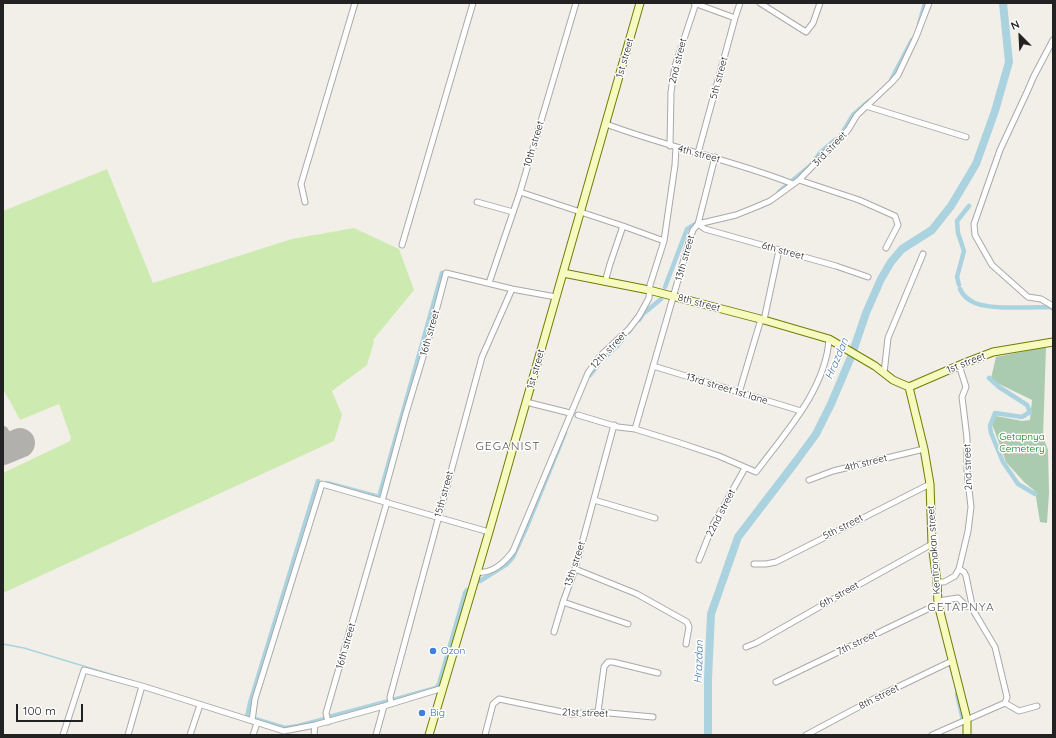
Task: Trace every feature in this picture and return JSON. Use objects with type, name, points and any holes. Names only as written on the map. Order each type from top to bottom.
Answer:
[{"type":"main road","name":"1st street","points":[[429,735],[581,213],[640,3]]},
{"type":"main road","name":"8th street","points":[[563,273],[674,296],[762,319],[830,339],[884,373]]},
{"type":"main road","name":"1st street","points":[[909,387],[993,352],[1053,342]]},
{"type":"main road","points":[[884,373],[893,380],[909,387]]},
{"type":"main road","name":"Kentronakan street","points":[[909,387],[924,449],[930,484],[932,544],[938,602],[967,719],[967,735]]},
{"type":"street","points":[[305,202],[301,184],[355,3]]},
{"type":"street","points":[[402,245],[473,3]]},
{"type":"street","name":"10th street","points":[[488,283],[520,192],[576,3]]},
{"type":"street","points":[[695,3],[735,18]]},
{"type":"street","name":"2nd street","points":[[670,146],[670,92],[675,66],[695,3]]},
{"type":"street","name":"5th street","points":[[698,153],[740,3]]},
{"type":"street","points":[[760,3],[806,32],[813,23],[820,3]]},
{"type":"street","name":"3rd street","points":[[698,224],[736,215],[756,208],[770,201],[799,180],[840,139],[848,130],[857,115],[898,75],[916,37],[929,3]]},
{"type":"street","points":[[1053,40],[1034,76],[1028,92],[1000,150],[974,224],[975,235],[992,265],[1028,297],[1041,299],[1053,306]]},
{"type":"street","points":[[866,106],[966,137]]},
{"type":"street","name":"4th street","points":[[606,124],[670,146],[715,157],[760,171],[793,184]]},
{"type":"street","name":"12th street","points":[[477,572],[482,573],[499,566],[513,551],[588,373],[600,356],[629,329],[639,316],[649,298],[649,290],[664,241],[675,165],[676,147]]},
{"type":"street","name":"13th street","points":[[635,429],[693,230],[698,224],[715,157]]},
{"type":"street","points":[[799,180],[859,200],[895,216],[898,225],[886,248]]},
{"type":"street","points":[[520,192],[664,241]]},
{"type":"street","points":[[477,202],[513,212]]},
{"type":"street","name":"6th street","points":[[698,224],[705,229],[836,266],[868,277]]},
{"type":"street","points":[[606,282],[610,264],[623,226]]},
{"type":"street","points":[[739,393],[762,319],[779,250]]},
{"type":"street","points":[[884,373],[888,338],[923,254]]},
{"type":"street","name":"16th street","points":[[328,722],[326,713],[385,501],[406,413],[430,334],[446,273],[512,289],[556,297]]},
{"type":"street","name":"15th street","points":[[391,704],[390,697],[482,357],[512,289]]},
{"type":"street","points":[[578,415],[635,429],[719,456],[756,472],[801,411],[822,373],[830,339]]},
{"type":"street","name":"2nd street","points":[[959,365],[966,387],[962,397],[967,438],[967,472],[970,507],[968,531],[959,569]]},
{"type":"street","name":"13rd street 1st lane","points":[[653,366],[801,411]]},
{"type":"street","points":[[526,402],[570,413]]},
{"type":"street","name":"13th street","points":[[554,632],[562,602],[575,569],[614,425]]},
{"type":"street","name":"4th street","points":[[809,480],[833,471],[924,449]]},
{"type":"street","name":"22nd street","points":[[700,560],[713,525],[745,468]]},
{"type":"street","points":[[253,735],[255,699],[322,484],[489,532]]},
{"type":"street","name":"5th street","points":[[754,564],[776,562],[930,484]]},
{"type":"street","points":[[594,500],[655,518]]},
{"type":"street","name":"6th street","points":[[746,647],[756,643],[835,597],[932,544]]},
{"type":"street","points":[[575,569],[637,594],[687,622],[689,627],[686,644]]},
{"type":"street","points":[[932,735],[1005,703],[1007,697],[995,647],[973,608],[964,572],[959,569],[955,576],[944,582],[937,582]]},
{"type":"street","points":[[938,602],[958,598],[966,606],[973,608]]},
{"type":"street","points":[[562,602],[628,624]]},
{"type":"street","name":"7th street","points":[[776,682],[938,602]]},
{"type":"street","name":"8th street","points":[[806,735],[881,695],[952,661]]},
{"type":"street","points":[[598,712],[604,667],[608,662],[658,673]]},
{"type":"street","points":[[63,735],[84,670],[142,686],[284,731],[328,722],[443,688]]},
{"type":"street","points":[[128,735],[142,686]]},
{"type":"street","name":"21st street","points":[[485,735],[493,704],[499,699],[572,714],[598,712],[653,717]]},
{"type":"street","points":[[1005,703],[1019,711],[1037,706]]},
{"type":"street","points":[[190,735],[200,705]]},
{"type":"street","points":[[376,735],[384,706]]},
{"type":"street","points":[[314,735],[315,725]]},
{"type":"green space","points":[[107,169],[153,283],[292,239],[354,228],[399,249],[414,290],[373,340],[374,342],[367,365],[332,391],[342,415],[334,441],[3,593],[3,473],[70,441],[71,438],[59,404],[20,420],[3,390],[3,211]]},
{"type":"green space","name":"Getapnya Cemetery","points":[[1046,347],[1043,437],[1048,450],[1049,493],[1047,523],[1040,522],[1035,491],[1024,482],[1006,462],[992,424],[996,416],[1022,421],[1030,420],[1032,400],[993,381],[991,378],[996,357]]},
{"type":"waterway","points":[[919,24],[925,3]]},
{"type":"waterway","name":"Hrazdan","points":[[708,735],[708,679],[711,614],[738,537],[816,434],[831,404],[851,357],[866,313],[881,279],[891,262],[902,249],[932,230],[951,206],[976,164],[995,111],[1009,62],[1003,3]]},
{"type":"waterway","points":[[891,80],[912,40]]},
{"type":"waterway","points":[[841,135],[853,115],[869,101]]},
{"type":"waterway","points":[[793,180],[810,166],[821,152],[835,140]]},
{"type":"waterway","points":[[779,192],[788,184]]},
{"type":"waterway","points":[[959,285],[957,277],[964,251],[958,233],[957,221],[969,206]]},
{"type":"waterway","points":[[665,287],[687,229],[697,223]]},
{"type":"waterway","points":[[327,483],[379,497],[442,273]]},
{"type":"waterway","points":[[960,289],[968,299],[975,303],[991,307],[1050,307],[1053,309]]},
{"type":"waterway","points":[[639,320],[643,314],[661,299]]},
{"type":"waterway","points":[[590,375],[630,330]]},
{"type":"waterway","points":[[989,378],[999,387],[1027,405],[1030,412],[1022,417],[995,413],[990,426],[991,433],[1003,462],[1018,484],[1035,494]]},
{"type":"waterway","points":[[480,581],[507,564],[513,557],[565,433]]},
{"type":"waterway","points":[[247,717],[318,481]]},
{"type":"waterway","points":[[393,700],[436,688],[439,684],[467,590]]},
{"type":"waterway","points":[[3,644],[24,648],[133,681]]},
{"type":"waterway","points":[[957,694],[963,720]]},
{"type":"waterway","points":[[329,717],[389,701]]},
{"type":"waterway","points":[[255,719],[285,728],[325,719]]},
{"type":"taxiway","points":[[3,432],[10,447]]},
{"type":"runway","points":[[3,450],[20,443]]},
{"type":"place","name":"Ozon","points":[[433,651]]},
{"type":"place","name":"Big","points":[[422,713]]},
{"type":"district","name":"GEGANIST","points":[[508,446]]},
{"type":"district","name":"GETAPNYA","points":[[961,607]]}]
